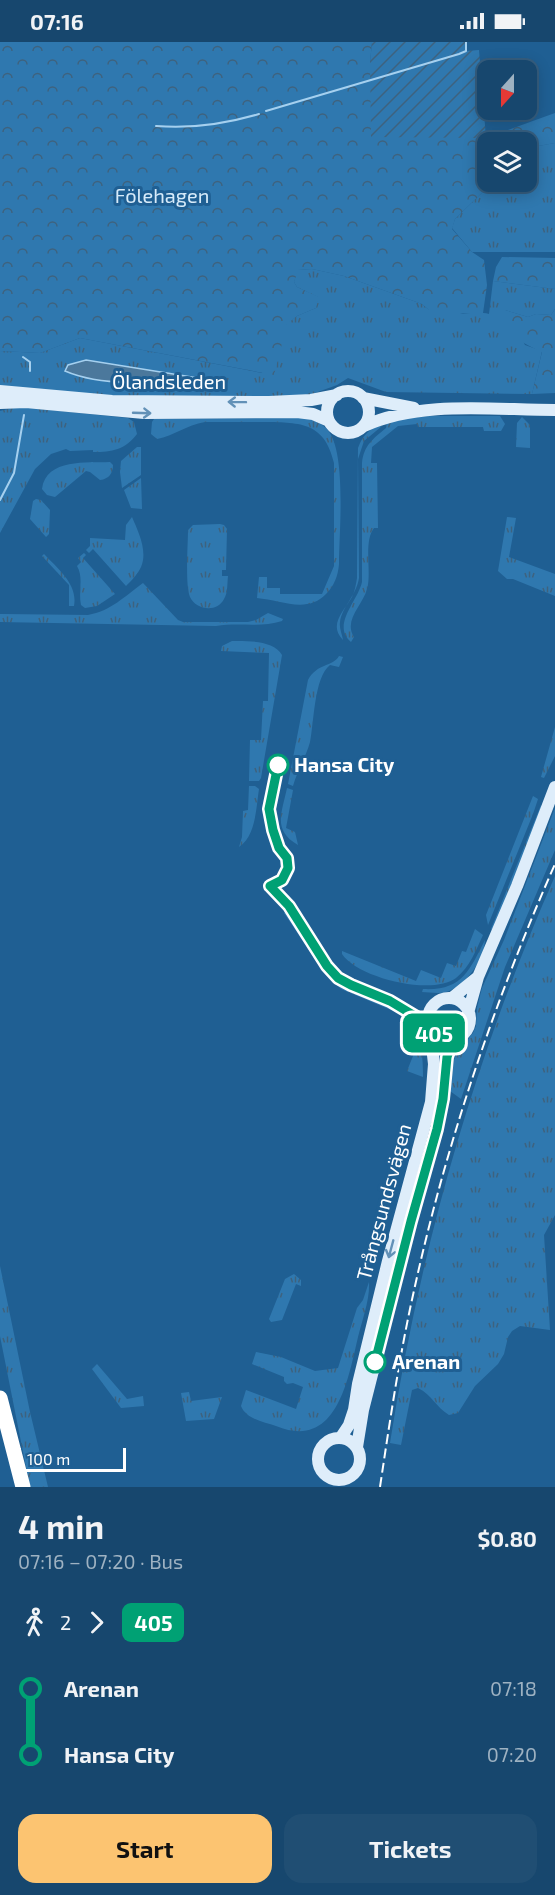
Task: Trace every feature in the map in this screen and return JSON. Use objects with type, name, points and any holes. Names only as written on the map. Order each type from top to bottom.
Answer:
[{"type":"highway","points":[[0,1398],[23,1487]]},
{"type":"highway","points":[[0,1405],[13,1487]]},
{"type":"main road","name":"Ölandsleden","points":[[0,391],[112,401],[269,402],[311,400],[351,392],[382,409],[406,407],[433,410],[555,411]]},
{"type":"main road","points":[[329,421],[327,415],[329,404],[337,395]]},
{"type":"main road","points":[[364,426],[369,412],[365,401]]},
{"type":"main road","name":"Ölandsleden","points":[[0,403],[26,402],[144,413],[297,412],[313,414],[329,421],[337,430],[345,433],[358,431],[383,418],[433,410]]},
{"type":"main road","points":[[468,1013],[460,1002],[452,998],[443,999],[432,1007],[428,1015],[430,1029],[441,1038],[450,1039],[458,1037],[468,1027],[468,1013],[478,976],[518,886],[555,787]]},
{"type":"main road","points":[[452,998],[478,976]]},
{"type":"main road","name":"Trångsundsvägen","points":[[335,1438],[358,1384],[431,1102],[434,1064],[430,1029]]},
{"type":"main road","name":"Trångsundsvägen","points":[[357,1447],[358,1428],[437,1129],[443,1099],[447,1057],[458,1037]]},
{"type":"main road","name":"Trångsundsvägen","points":[[360,1460],[372,1374]]},
{"type":"main road","points":[[330,1487],[319,1464],[318,1455],[322,1446],[335,1438],[348,1440],[357,1447],[360,1460],[349,1487]]},
{"type":"main road","points":[[324,1474],[333,1479],[342,1480],[355,1473]]},
{"type":"green space","name":"Fölehagen","points":[[0,42],[372,42],[370,63],[477,132],[477,192],[483,192],[455,219],[452,229],[472,252],[484,260],[487,285],[483,313],[463,313],[445,319],[437,317],[422,304],[344,276],[312,269],[298,270],[294,282],[297,287],[319,297],[316,308],[297,316],[287,324],[274,375],[80,338],[40,353],[0,351]]},
{"type":"green space","points":[[372,42],[466,42],[466,51],[479,50],[477,120],[485,120],[486,132],[477,132],[477,138],[371,137]]},
{"type":"green space","name":"Fölehagen","points":[[555,113],[555,143],[537,146],[537,132],[503,132]]},
{"type":"green space","points":[[555,143],[555,252],[472,252],[452,228],[455,219],[483,192],[537,192],[537,146]]},
{"type":"green space","points":[[502,257],[555,258],[555,289],[493,281],[496,267]]},
{"type":"green space","points":[[312,269],[344,276],[422,304],[429,310],[445,314],[489,314],[493,281],[555,289],[555,309],[551,315],[536,314],[528,317],[505,310],[525,345],[542,351],[532,394],[386,392],[348,378],[337,385],[312,394],[271,397],[114,396],[0,386],[0,351],[40,353],[80,338],[262,373],[287,323],[316,308],[318,297],[297,287],[294,282],[297,270]]},
{"type":"green space","points":[[555,309],[555,393],[532,394],[542,352],[518,339],[501,319],[505,310],[528,317],[536,314],[551,315]]},
{"type":"green space","points":[[12,408],[128,418],[134,422],[137,434],[128,444],[112,451],[70,451],[66,449],[51,454],[35,469],[0,533],[0,411]]},
{"type":"green space","points":[[429,416],[500,416],[505,424],[501,431],[484,431],[483,427],[418,427],[417,424],[398,426],[372,447],[371,463],[377,463],[378,528],[374,528],[369,541],[367,589],[352,619],[351,631],[354,637],[351,642],[344,628],[362,582],[362,463],[365,451],[373,439],[386,428],[387,420]]},
{"type":"green space","points":[[522,417],[530,425],[530,448],[516,447],[517,423]]},
{"type":"green space","points":[[306,418],[327,429],[337,455],[340,473],[339,564],[335,580],[326,594],[319,600],[302,605],[257,598],[259,577],[267,577],[267,588],[280,588],[280,594],[322,594],[334,566],[334,463],[324,439],[308,427],[275,422],[205,422],[157,439],[151,434],[154,419]]},
{"type":"green space","points":[[383,423],[364,441],[358,459],[359,578],[354,593],[357,578],[358,448],[367,433]]},
{"type":"green space","points":[[137,447],[141,447],[141,475],[122,488],[121,461]]},
{"type":"green space","points":[[110,462],[113,465],[112,471],[106,478],[100,480],[86,471],[55,497],[47,495],[42,489],[45,479],[59,467],[69,464]]},
{"type":"green space","points":[[141,478],[142,509],[131,508],[124,490]]},
{"type":"green space","points":[[41,500],[50,510],[49,534],[46,537],[30,519],[33,501]]},
{"type":"green space","points":[[132,517],[141,541],[143,561],[138,572],[126,586],[93,549],[89,553],[86,550],[90,546],[90,538],[125,540],[126,525]]},
{"type":"green space","points":[[507,517],[516,518],[509,557],[555,574],[555,596],[513,579],[507,579],[498,571]]},
{"type":"green space","points":[[220,524],[227,529],[226,570],[222,570],[222,576],[228,576],[227,591],[221,603],[212,608],[197,605],[188,591],[188,530],[193,525]]},
{"type":"green space","points":[[84,553],[86,555],[83,558],[115,594],[97,606],[85,608],[81,605],[80,575],[77,566],[81,562],[78,558]]},
{"type":"green space","points":[[44,554],[70,584],[74,606],[69,606],[69,585],[42,556]]},
{"type":"green space","points":[[143,583],[178,620],[183,622],[248,622],[268,613],[283,619],[266,624],[216,626],[0,622],[0,614],[88,615],[96,613],[117,602]]},
{"type":"green space","points":[[347,605],[340,622],[343,640],[337,629],[337,623]]},
{"type":"green space","points":[[232,641],[267,644],[273,646],[282,655],[259,781],[249,781],[250,740],[261,740],[263,701],[268,701],[269,653],[221,651],[222,646]]},
{"type":"green space","points":[[339,656],[343,657],[339,667],[330,665],[321,679],[310,742],[293,786],[288,784],[308,680],[316,671]]},
{"type":"green space","points":[[555,727],[555,756],[544,778],[541,777]]},
{"type":"green space","points":[[249,786],[259,789],[256,813],[249,836],[239,847],[242,837],[243,811],[248,810]]},
{"type":"green space","points":[[287,788],[293,790],[286,828],[295,832],[298,845],[290,839],[282,827],[281,813]]},
{"type":"green space","points":[[533,796],[538,799],[533,814],[488,925],[486,915]]},
{"type":"green space","points":[[541,805],[541,811],[512,887],[492,930],[491,929]]},
{"type":"green space","points":[[555,808],[555,850],[505,967],[461,1099],[450,1091],[454,1060],[457,1052],[476,1026],[477,1008],[482,988],[504,940]]},
{"type":"green space","points":[[555,876],[555,1215],[544,1235],[550,1330],[520,1326],[512,1331],[498,1364],[475,1386],[458,1413],[449,1415],[423,1391],[418,1388],[412,1390],[401,1445],[390,1443],[417,1297],[454,1154],[499,1014]]},
{"type":"green space","points":[[287,911],[331,977],[347,988],[411,1016],[409,1019],[401,1021],[403,1015],[341,989],[325,974],[284,913]]},
{"type":"green space","points":[[475,929],[483,935],[472,958],[461,974],[445,983],[414,985],[396,982],[363,970],[342,954],[342,951],[416,981],[421,970],[441,978],[447,963],[456,966],[462,951],[466,952]]},
{"type":"green space","points":[[485,940],[477,964],[460,984],[446,992],[422,992],[423,989],[447,987],[456,983],[469,970]]},
{"type":"green space","points":[[410,1023],[416,1034],[404,1029]]},
{"type":"green space","points":[[416,1034],[421,1049],[423,1077],[407,1071],[417,1046]]},
{"type":"green space","points":[[0,1266],[48,1487],[30,1487],[0,1336]]},
{"type":"green space","points":[[294,1274],[301,1280],[301,1286],[296,1284],[282,1320],[271,1322],[269,1319],[285,1279]]},
{"type":"green space","points":[[369,1282],[367,1303],[350,1372],[336,1407],[326,1420],[313,1429],[297,1431],[261,1421],[247,1414],[241,1406],[246,1390],[296,1409],[303,1387],[293,1383],[287,1384],[284,1377],[252,1364],[256,1352],[281,1357],[315,1371],[338,1368],[357,1308],[363,1300]]},
{"type":"green space","points":[[97,1364],[127,1399],[143,1396],[144,1406],[121,1408],[92,1369]]},
{"type":"green space","points":[[189,1392],[191,1401],[222,1397],[214,1419],[186,1421],[181,1393]]},
{"type":"shaded area","points":[[86,360],[198,378],[114,382],[65,371],[68,365]]},
{"type":"waterway","points":[[266,111],[459,54],[466,51],[466,42]]},
{"type":"waterway","points":[[156,126],[208,125],[259,114]]},
{"type":"waterway","points":[[23,357],[30,362],[30,371]]},
{"type":"waterway","points":[[0,500],[14,473],[24,415]]},
{"type":"railway","points":[[380,1487],[410,1311],[442,1178],[493,1019],[555,864]]},
{"type":"bus line","name":"405","points":[[278,765],[269,809],[273,830],[279,848],[287,858],[288,868],[285,877],[279,883],[270,886],[289,906],[327,966],[338,978],[390,1001],[420,1019],[441,1038],[458,1037],[447,1057],[443,1099],[437,1129],[375,1362]]},
{"type":"place","name":"Hansa City","points":[[278,765]]},
{"type":"place","name":"Arenan","points":[[375,1362]]}]
